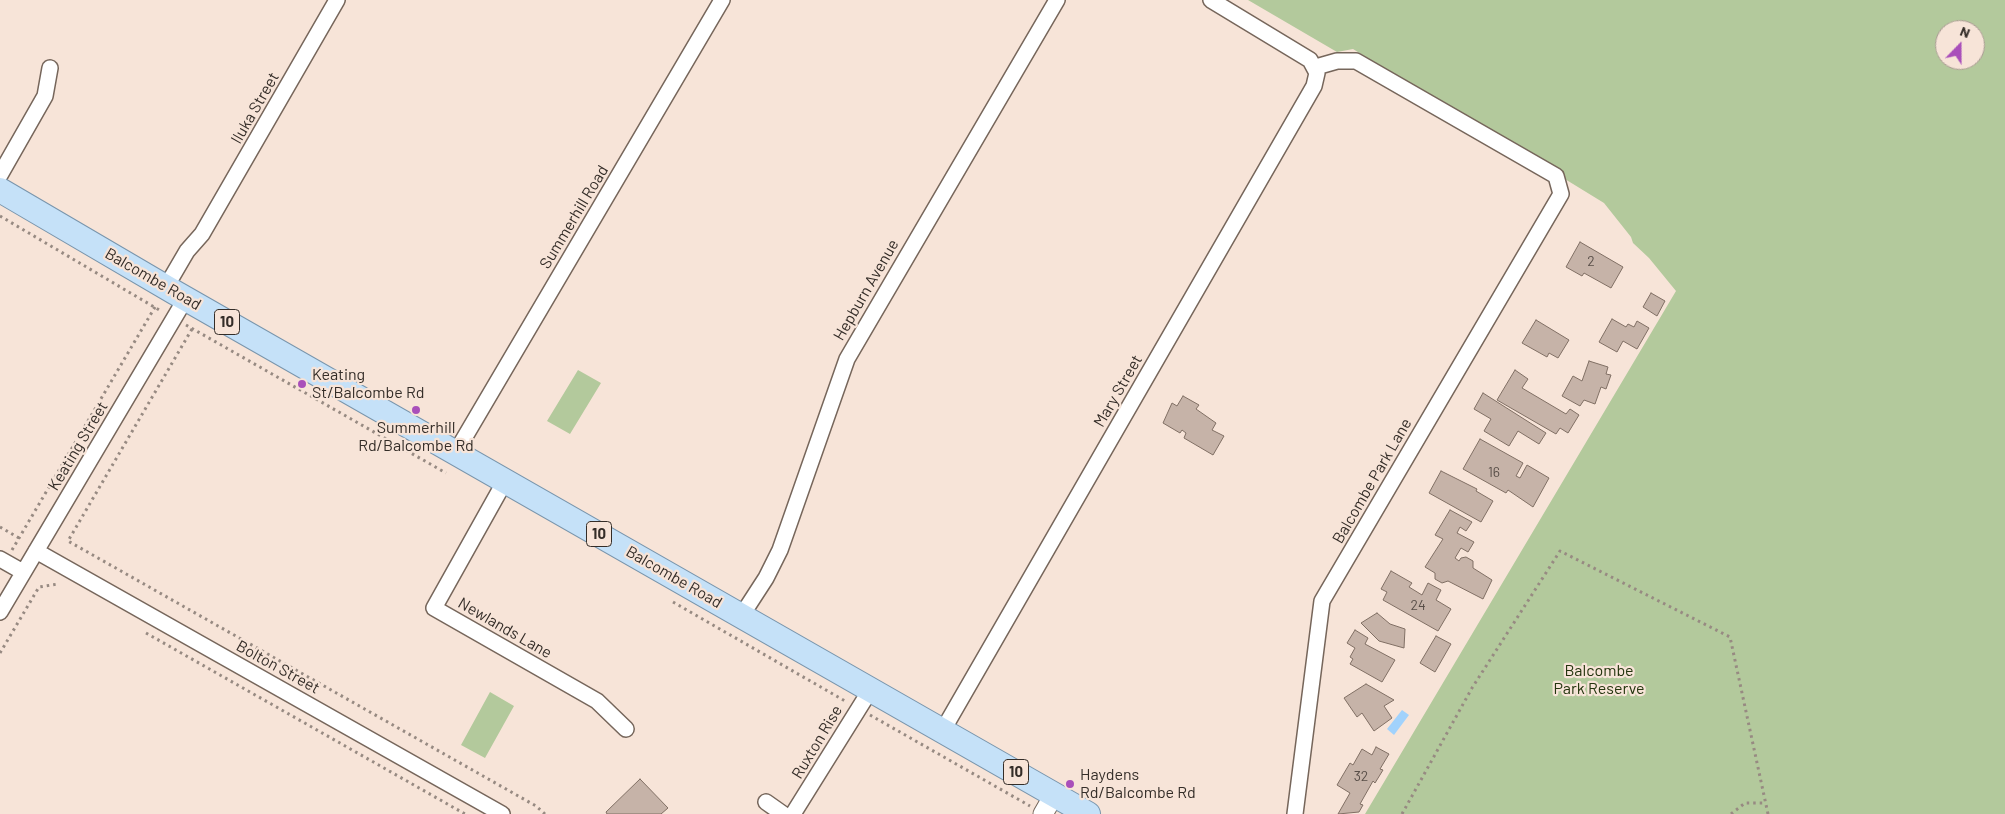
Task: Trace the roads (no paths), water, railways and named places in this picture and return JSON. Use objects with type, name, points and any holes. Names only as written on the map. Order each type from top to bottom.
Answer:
[{"type":"main road","name":"Balcombe Road","points":[[0,190],[171,301],[456,452],[742,615],[865,699],[943,730],[1053,807],[1088,814]]},
{"type":"street","name":"Iluka Street","points":[[171,301],[195,256],[202,234],[337,0]]},
{"type":"street","name":"Summerhill Road","points":[[456,452],[722,0]]},
{"type":"street","name":"Hepburn Avenue","points":[[742,615],[766,578],[780,550],[847,359],[1057,0]]},
{"type":"street","points":[[1211,0],[1305,56],[1316,67]]},
{"type":"street","name":"Balcombe Park Lane","points":[[1295,814],[1322,601],[1561,194],[1556,176],[1356,61],[1337,61],[1316,67]]},
{"type":"street","name":"Mary Street","points":[[943,730],[1314,86],[1316,67]]},
{"type":"street","points":[[0,175],[45,96],[50,68]]},
{"type":"street","name":"Keating Street","points":[[0,612],[36,551],[171,301]]},
{"type":"street","name":"Newlands Lane","points":[[505,481],[434,608],[597,701],[626,729]]},
{"type":"street","name":"Bolton Street","points":[[36,551],[502,814]]},
{"type":"street","points":[[3,560],[23,572]]},
{"type":"street","name":"Ruxton Rise","points":[[794,814],[865,699]]},
{"type":"street","points":[[766,802],[783,814]]},
{"type":"water","points":[[1402,710],[1409,715],[1394,735],[1387,729]]},
{"type":"place","name":"Keating St/Balcombe Rd","points":[[302,384]]},
{"type":"place","name":"Summerhill Rd/Balcombe Rd","points":[[416,410]]},
{"type":"place","name":"Haydens Rd/Balcombe Rd","points":[[1070,784]]},
{"type":"park label","name":"Balcombe Park Reserve","points":[[1599,680]]}]
